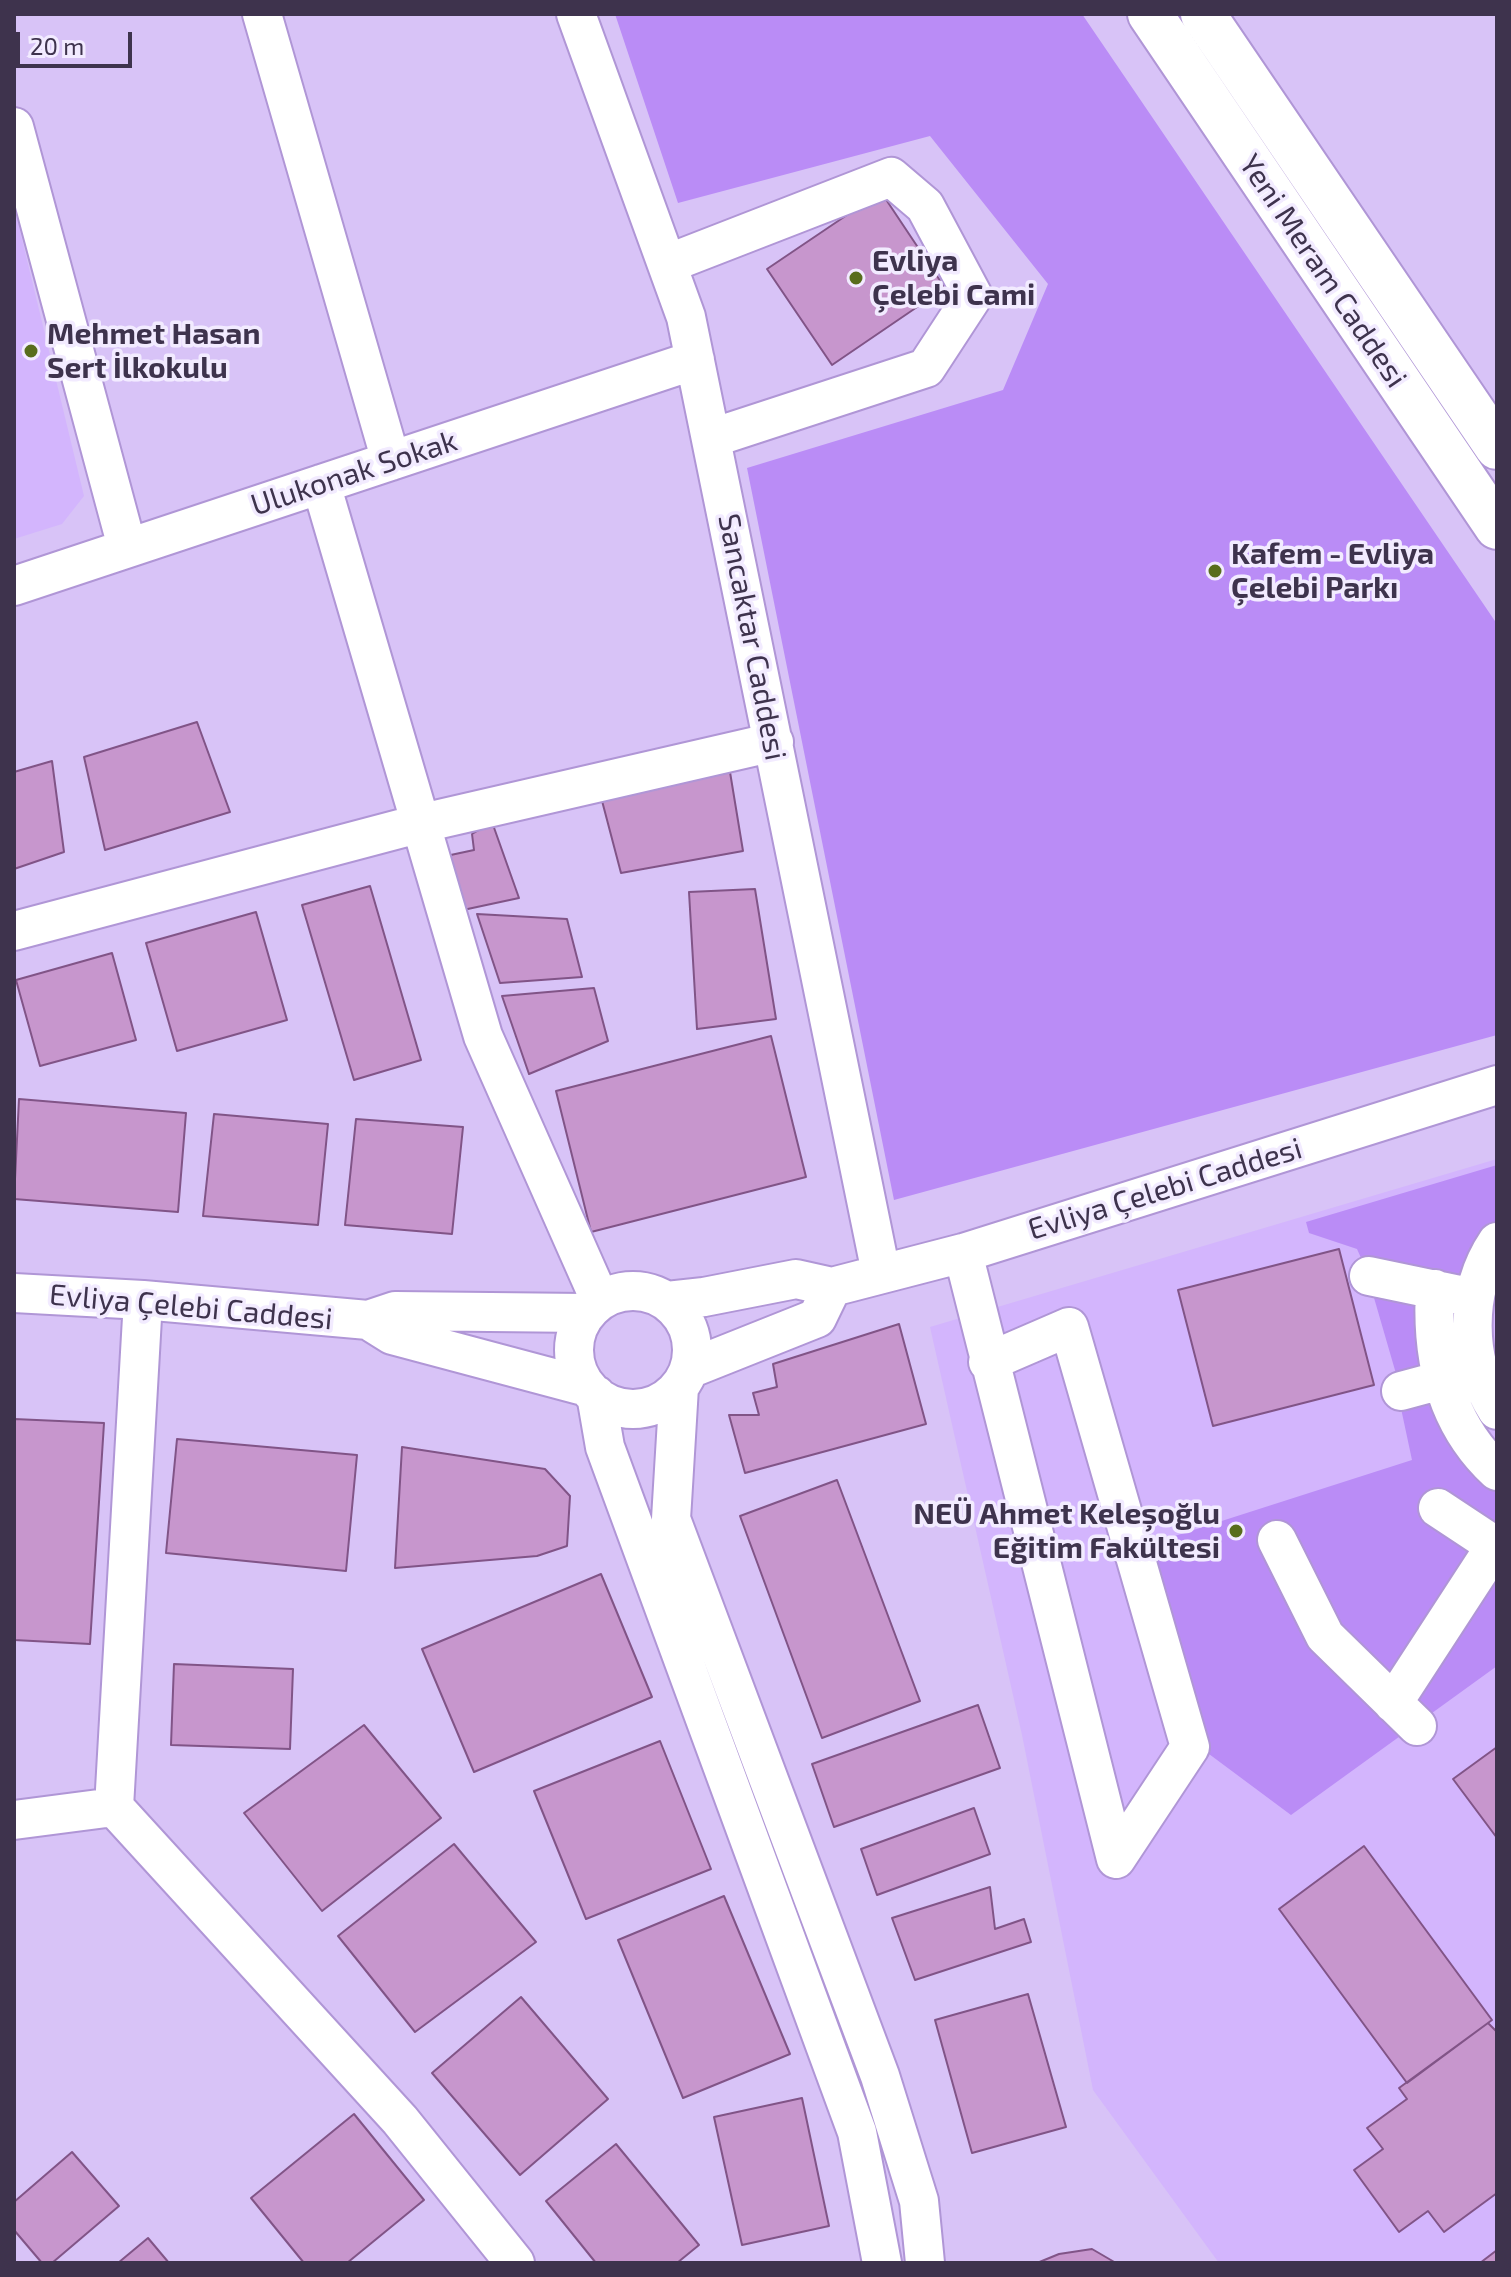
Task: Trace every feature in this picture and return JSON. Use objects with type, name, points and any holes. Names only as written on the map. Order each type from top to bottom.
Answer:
[{"type":"main road","name":"Yeni Meram Caddesi","points":[[1150,14],[1497,527]]},
{"type":"main road","name":"Yeni Meram Caddesi","points":[[1203,14],[1497,447]]},
{"type":"street","points":[[262,14],[391,461]]},
{"type":"street","name":"Sancaktar Caddesi","points":[[576,14],[686,317],[881,1273]]},
{"type":"street","points":[[14,127],[127,547]]},
{"type":"street","points":[[667,264],[891,177],[925,206],[973,296],[926,368],[712,438]]},
{"type":"street","name":"Ulukonak Sokak","points":[[14,586],[695,360]]},
{"type":"street","points":[[321,484],[418,824],[483,1036],[593,1307]]},
{"type":"street","points":[[14,931],[418,824],[774,742]]},
{"type":"street","name":"Evliya Çelebi Caddesi","points":[[667,1301],[796,1279],[832,1287],[963,1253],[1497,1085]]},
{"type":"street","points":[[1497,1242],[1487,1256],[1474,1298],[1472,1336],[1460,1375],[1469,1441],[1497,1471]]},
{"type":"street","points":[[963,1253],[988,1362],[1116,1859],[1190,1747],[1069,1327],[988,1362]]},
{"type":"street","points":[[1369,1276],[1474,1298]]},
{"type":"street","points":[[591,1391],[619,1407],[638,1409],[656,1405],[684,1378],[817,1318],[832,1287]]},
{"type":"street","points":[[1435,1289],[1432,1335],[1460,1375],[1497,1410]]},
{"type":"street","points":[[882,2263],[857,2132],[605,1447],[591,1391],[577,1370],[574,1351],[576,1331],[593,1307],[618,1292],[638,1290],[667,1301],[686,1323],[692,1342],[684,1378],[671,1519],[880,2076],[942,2263]]},
{"type":"street","name":"Evliya Çelebi Caddesi","points":[[14,1293],[143,1300],[368,1320],[395,1311],[593,1307]]},
{"type":"street","points":[[143,1300],[114,1807],[400,2120],[515,2263]]},
{"type":"street","name":"Evliya Çelebi Caddesi","points":[[368,1320],[392,1335],[591,1391]]},
{"type":"street","points":[[1401,1391],[1460,1375]]},
{"type":"street","points":[[1277,1540],[1325,1636],[1405,1715],[1496,1545],[1438,1508]]},
{"type":"street","points":[[14,1820],[114,1807]]},
{"type":"street","points":[[919,2201],[925,2263]]},
{"type":"shaded area","points":[[615,14],[1082,14],[1497,624],[1497,1035],[894,1200],[747,468],[1003,390],[1048,284],[930,136],[678,203]]},
{"type":"shaded area","name":"Mehmet Hasan Sert İlkokulu","points":[[14,206],[84,496],[62,524],[14,539]]},
{"type":"shaded area","name":"NEÜ Ahmet Keleşoğlu Eğitim Fakültesi","points":[[1497,1159],[1497,2263],[1219,2263],[1093,2090],[1022,1735],[930,1327]]},
{"type":"shaded area","points":[[1497,1165],[1497,1228],[1470,1288],[1366,1269],[1357,1249],[1309,1233],[1306,1222]]},
{"type":"shaded area","points":[[1370,1284],[1427,1296],[1432,1375],[1399,1384]]},
{"type":"shaded area","points":[[1436,1389],[1497,1480],[1497,1666],[1291,1815],[1209,1754],[1153,1543],[1412,1460],[1399,1399]]},
{"type":"building","name":"Evliya Çelebi Cami","points":[[881,192],[945,288],[832,365],[767,269]]},
{"type":"building","points":[[197,722],[230,812],[105,850],[84,757]]},
{"type":"building","points":[[52,761],[64,852],[14,869],[14,772]]},
{"type":"building","points":[[729,766],[743,851],[621,873],[601,797]]},
{"type":"building","points":[[492,822],[519,898],[463,910],[446,856],[474,850],[472,834]]},
{"type":"building","points":[[370,886],[421,1060],[354,1080],[302,905]]},
{"type":"building","points":[[755,889],[776,1019],[697,1029],[689,892]]},
{"type":"building","points":[[256,912],[287,1020],[177,1051],[146,943]]},
{"type":"building","points":[[477,914],[567,919],[582,977],[500,983]]},
{"type":"building","points":[[112,953],[136,1040],[40,1066],[16,980]]},
{"type":"building","points":[[594,988],[608,1041],[529,1074],[502,996]]},
{"type":"building","points":[[771,1036],[806,1177],[591,1232],[556,1091]]},
{"type":"building","points":[[19,1099],[186,1113],[178,1212],[14,1199]]},
{"type":"building","points":[[214,1114],[328,1124],[318,1225],[203,1216]]},
{"type":"building","points":[[356,1119],[463,1127],[452,1234],[345,1225]]},
{"type":"building","points":[[1339,1249],[1374,1385],[1213,1426],[1178,1290]]},
{"type":"building","points":[[899,1324],[926,1424],[745,1473],[729,1415],[759,1415],[753,1393],[777,1387],[773,1364]]},
{"type":"building","points":[[14,1419],[104,1423],[90,1644],[14,1640]]},
{"type":"building","points":[[177,1439],[357,1455],[346,1571],[166,1553]]},
{"type":"building","points":[[402,1447],[545,1469],[570,1496],[567,1546],[537,1556],[395,1568]]},
{"type":"building","points":[[837,1480],[920,1701],[822,1738],[740,1516]]},
{"type":"building","points":[[601,1574],[652,1697],[474,1772],[422,1649]]},
{"type":"building","points":[[174,1664],[293,1669],[290,1749],[171,1745]]},
{"type":"building","points":[[978,1705],[1000,1768],[834,1827],[812,1764]]},
{"type":"building","points":[[364,1725],[441,1818],[322,1911],[244,1813]]},
{"type":"building","points":[[660,1741],[711,1869],[586,1919],[534,1791]]},
{"type":"building","points":[[1497,1747],[1497,1838],[1453,1779]]},
{"type":"building","points":[[974,1808],[990,1854],[877,1895],[861,1849]]},
{"type":"building","points":[[454,1844],[536,1942],[415,2032],[338,1936]]},
{"type":"building","points":[[1364,1846],[1492,2020],[1407,2083],[1279,1909]]},
{"type":"building","points":[[990,1887],[995,1929],[1024,1919],[1031,1942],[915,1980],[892,1918]]},
{"type":"building","points":[[724,1896],[790,2054],[683,2098],[618,1940]]},
{"type":"building","points":[[1028,1994],[1066,2127],[972,2153],[935,2020]]},
{"type":"building","points":[[521,1997],[608,2099],[520,2175],[432,2073]]},
{"type":"building","points":[[1488,2023],[1497,2032],[1497,2193],[1444,2232],[1428,2211],[1399,2232],[1354,2170],[1383,2149],[1367,2128],[1407,2099],[1399,2088]]},
{"type":"building","points":[[802,2098],[829,2226],[742,2245],[714,2117]]},
{"type":"building","points":[[354,2114],[424,2200],[347,2263],[304,2263],[251,2198]]},
{"type":"building","points":[[616,2144],[699,2245],[677,2263],[596,2263],[546,2201]]},
{"type":"building","points":[[72,2152],[119,2206],[52,2263],[42,2263],[14,2230],[14,2202]]},
{"type":"building","points":[[148,2238],[169,2263],[118,2263]]},
{"type":"building","points":[[1092,2249],[1116,2263],[1037,2263],[1059,2254]]},
{"type":"building","points":[[1497,2250],[1497,2263],[1480,2263]]},
{"type":"place","name":"Evliya Çelebi Cami","points":[[856,278]]},
{"type":"place","name":"Mehmet Hasan Sert İlkokulu","points":[[31,351]]},
{"type":"place","name":"Kafem - Evliya Çelebi Parkı","points":[[1215,571]]},
{"type":"place","name":"NEÜ Ahmet Keleşoğlu Eğitim Fakültesi","points":[[1236,1531]]}]
